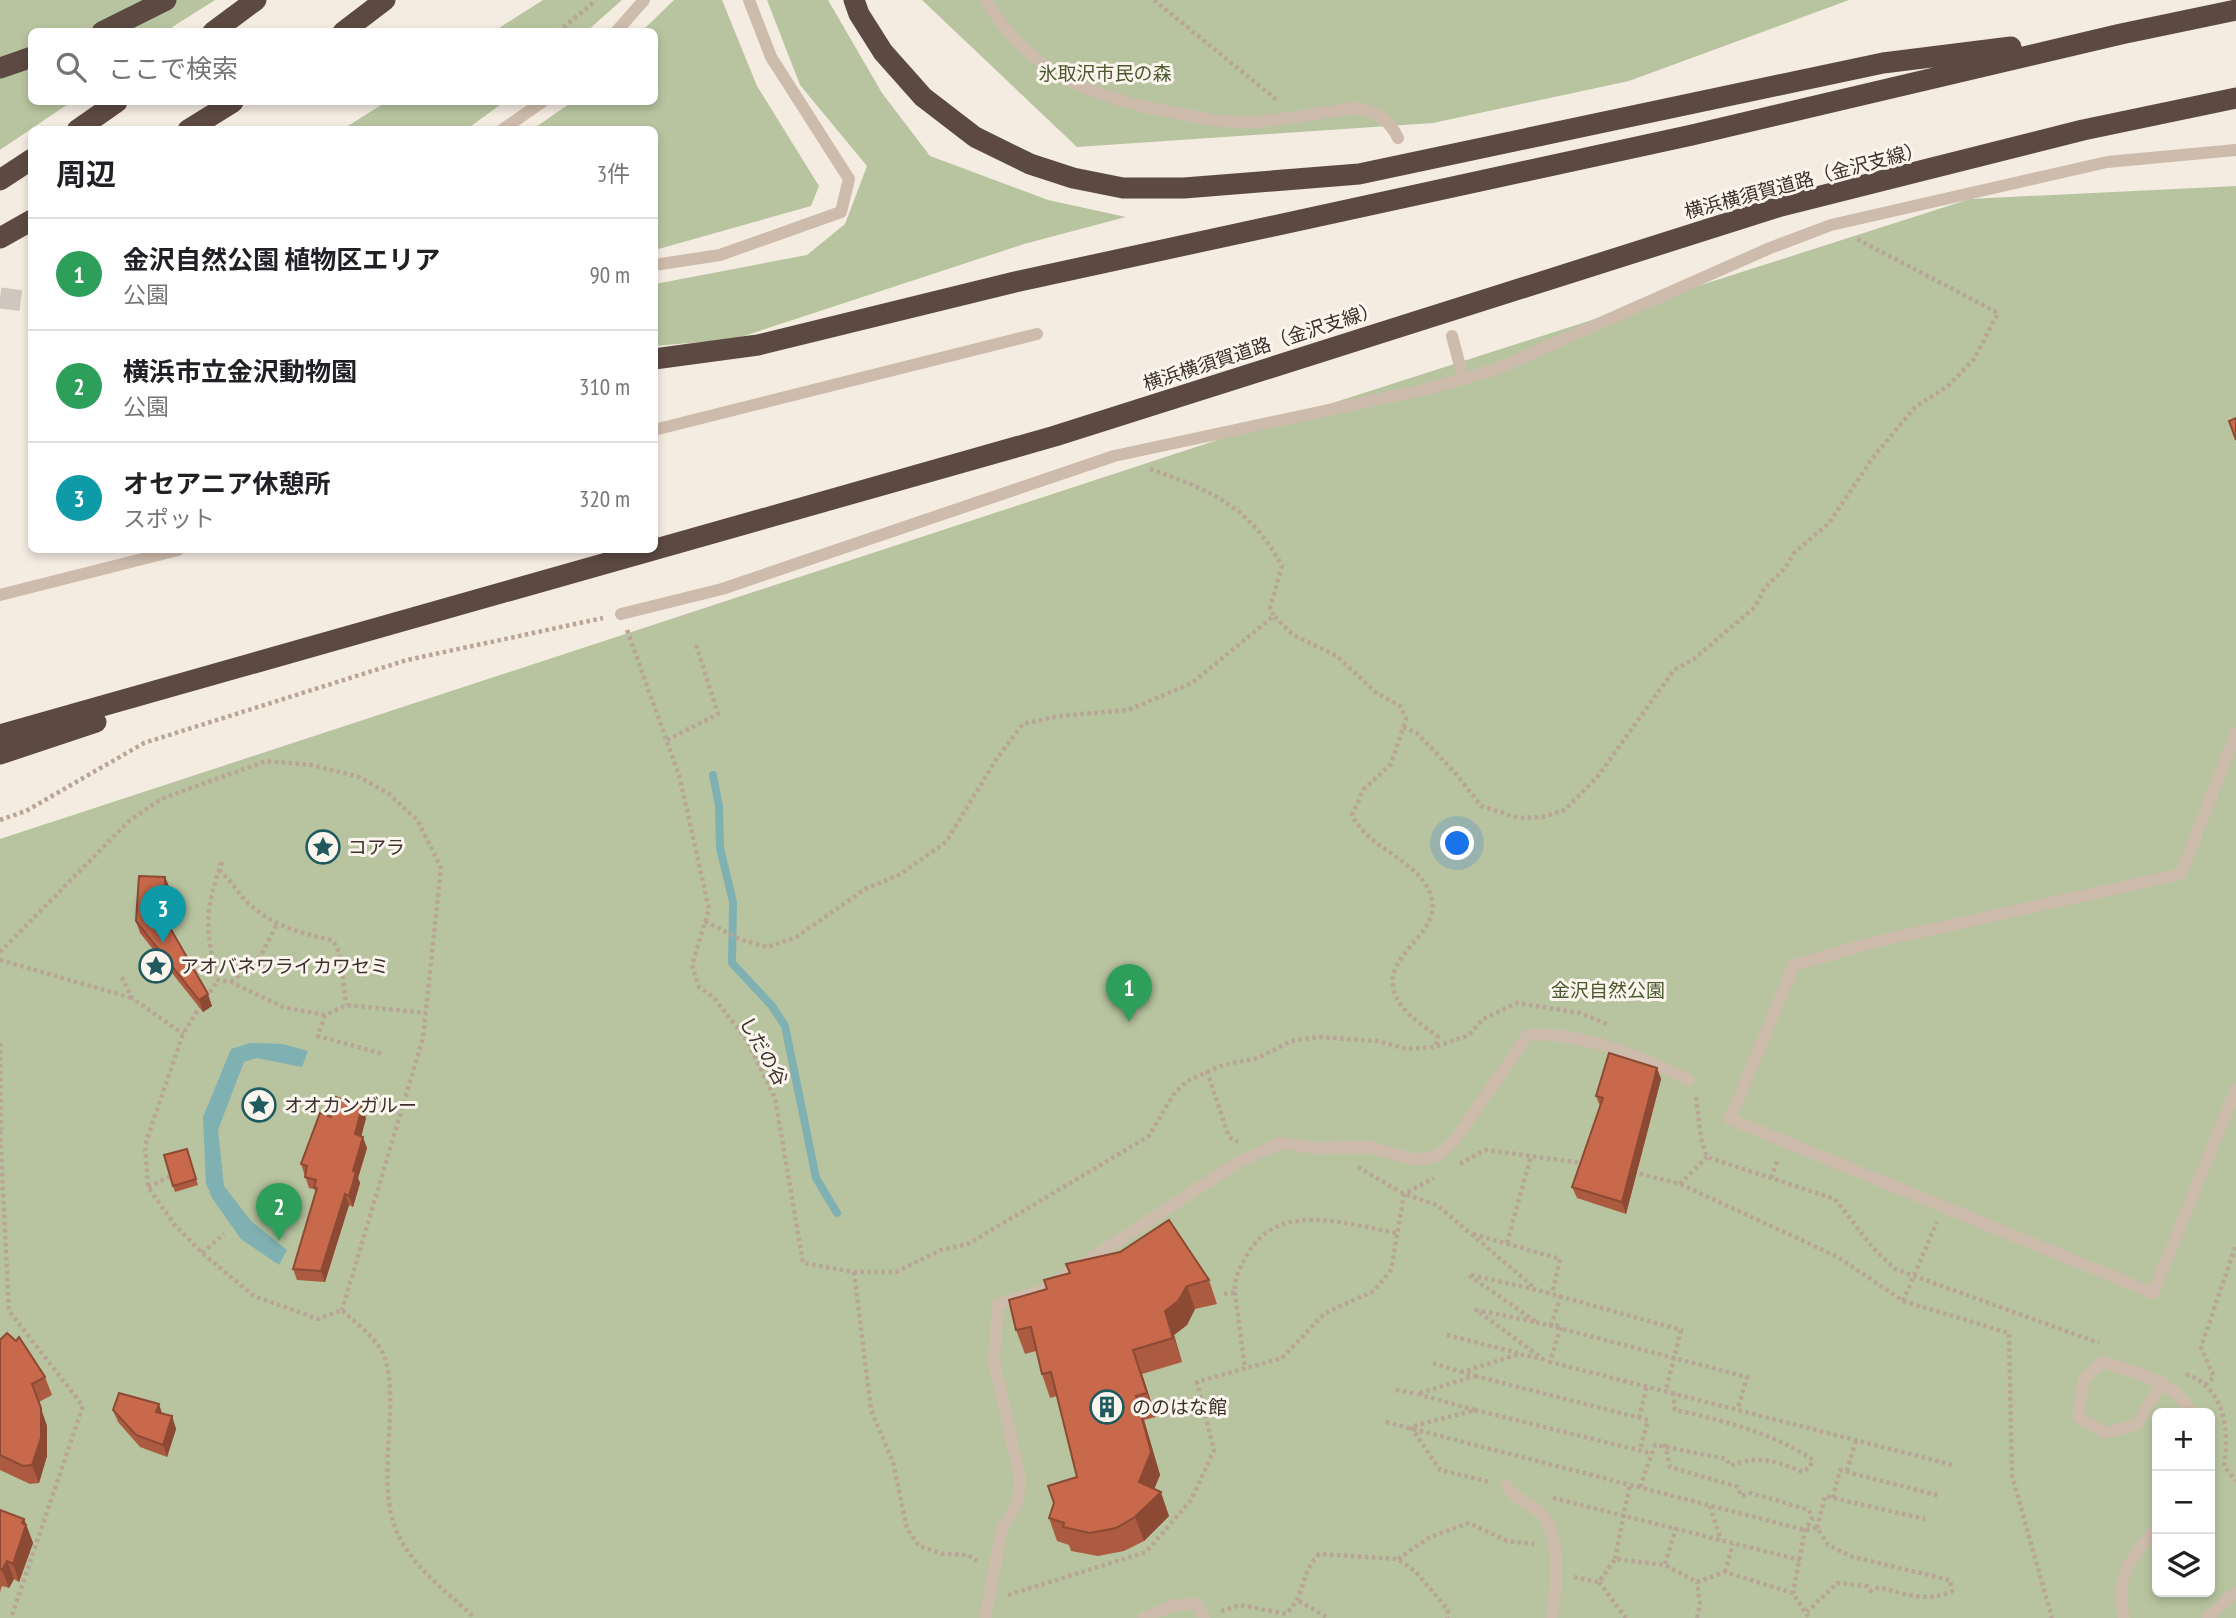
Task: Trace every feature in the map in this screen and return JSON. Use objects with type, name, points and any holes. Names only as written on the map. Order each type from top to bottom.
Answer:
[{"type":"highway","points":[[110,28],[166,0]]},
{"type":"highway","points":[[218,28],[256,0]]},
{"type":"highway","points":[[348,28],[385,0]]},
{"type":"highway","points":[[854,0],[859,14],[883,52],[923,97],[975,137],[1030,164],[1073,178],[1123,188],[1184,188],[1359,174],[1690,102],[1883,64],[2121,34]]},
{"type":"highway","points":[[658,358],[758,345],[1015,282],[1692,135],[2121,34],[2236,10]]},
{"type":"highway","points":[[0,68],[28,58]]},
{"type":"highway","name":"横浜横須賀道路（金沢支線）","points":[[658,550],[1055,436],[1781,206],[2083,130],[2236,98]]},
{"type":"highway","points":[[83,126],[113,105]]},
{"type":"highway","points":[[194,126],[228,105]]},
{"type":"highway","points":[[0,180],[28,162]]},
{"type":"highway","points":[[0,238],[28,222]]},
{"type":"highway","name":"横浜横須賀道路（金沢支線）","points":[[304,651],[646,553]]},
{"type":"highway","points":[[0,735],[304,651]]},
{"type":"highway","points":[[0,754],[304,651]]},
{"type":"lane","points":[[620,28],[644,0]]},
{"type":"lane","points":[[658,264],[720,256],[841,212],[849,179],[771,57],[749,0]]},
{"type":"lane","points":[[986,0],[1025,50],[1070,83],[1125,102],[1200,117],[1253,123],[1296,115],[1355,108],[1370,109],[1391,124],[1398,138]]},
{"type":"lane","points":[[508,126],[538,105]]},
{"type":"lane","points":[[621,614],[722,589],[1114,456],[1427,389],[1494,370],[1770,248],[1832,225],[2107,162],[2236,150]]},
{"type":"lane","points":[[658,429],[1037,334]]},
{"type":"lane","points":[[1452,336],[1463,377]]},
{"type":"lane","points":[[0,595],[166,553]]},
{"type":"lane","points":[[2236,733],[2180,874],[1875,943],[1794,965],[1730,1119],[2153,1293],[2236,1089]]},
{"type":"lane","points":[[985,1618],[992,1595],[992,1570],[1002,1529],[1018,1502],[1020,1478],[994,1361],[998,1304],[1041,1291],[1237,1163],[1280,1143],[1317,1147],[1368,1147],[1417,1160],[1437,1156],[1454,1141],[1528,1035],[1552,1033],[1654,1062],[1688,1080]]},
{"type":"lane","points":[[2162,1382],[2137,1424],[2106,1433],[2078,1418],[2084,1378],[2103,1362],[2162,1382],[2185,1400],[2188,1408]]},
{"type":"lane","points":[[1507,1486],[1512,1494],[1543,1516],[1555,1546],[1552,1618]]},
{"type":"lane","points":[[2124,1618],[2119,1597],[2128,1560],[2152,1533]]},
{"type":"lane","points":[[2207,1618],[2236,1592]]},
{"type":"lane","points":[[1143,1618],[1175,1605],[1197,1604],[1204,1617]]},
{"type":"path","points":[[563,28],[596,0]]},
{"type":"path","points":[[1154,0],[1296,115]]},
{"type":"path","points":[[1403,727],[1417,733],[1457,775],[1481,806],[1519,818],[1542,817],[1565,810],[1598,776],[1674,670],[1694,659],[1755,607],[1764,589],[1786,567],[1794,553],[1829,523],[1872,459],[1915,407],[1948,386],[1973,359],[1998,313],[1832,225]]},
{"type":"path","points":[[992,1570],[968,1555],[944,1554],[919,1546],[907,1529],[893,1462],[871,1410],[854,1272],[896,1272],[941,1250],[968,1244],[1125,1153],[1149,1136],[1173,1095],[1187,1081],[1207,1071],[1258,1058],[1303,1037],[1377,1041],[1407,1049],[1436,1047],[1438,1037],[1402,1007],[1392,989],[1398,960],[1425,928],[1433,911],[1427,884],[1359,830],[1352,816],[1364,789],[1391,764],[1406,719],[1400,706],[1375,692],[1337,656],[1293,635],[1274,616],[1270,608],[1282,566],[1269,541],[1232,503],[1183,480],[1114,456]]},
{"type":"path","points":[[0,820],[26,811],[144,743],[407,660],[621,614]]},
{"type":"path","name":"しだの谷","points":[[621,614],[679,775],[709,909],[692,965],[699,986],[713,998],[746,1039],[775,1098],[803,1263],[854,1272]]},
{"type":"path","points":[[705,921],[739,939],[767,947],[795,939],[865,889],[899,875],[946,842],[997,758],[1023,724],[1059,716],[1128,710],[1192,683],[1274,616]]},
{"type":"path","points":[[667,740],[718,713],[696,645]]},
{"type":"path","points":[[0,953],[129,821],[161,799],[266,761],[312,765],[359,777],[388,793],[418,821],[441,868],[423,1038],[342,1310]]},
{"type":"path","points":[[222,862],[210,894],[207,937],[218,980],[183,1034],[145,1145],[148,1187],[173,1224],[202,1253],[254,1296],[318,1319],[342,1310]]},
{"type":"path","points":[[219,870],[244,899],[276,924],[302,934],[332,940],[341,953],[341,983],[347,1005]]},
{"type":"path","points":[[231,982],[261,956],[276,924]]},
{"type":"path","points":[[0,960],[132,998],[183,1034]]},
{"type":"path","points":[[122,977],[132,998]]},
{"type":"path","points":[[218,980],[231,982],[283,1007],[325,1014],[347,1005],[426,1013]]},
{"type":"path","points":[[325,1014],[318,1035],[383,1054]]},
{"type":"path","points":[[0,1043],[9,1311],[83,1406],[11,1618]]},
{"type":"path","points":[[1207,1071],[1229,1137],[1258,1153]]},
{"type":"path","points":[[1688,1080],[1696,1097],[1701,1138],[1707,1157]]},
{"type":"path","points":[[1450,1169],[1485,1150],[1591,1164]]},
{"type":"path","points":[[1507,1243],[1531,1156]]},
{"type":"path","points":[[1680,1184],[1707,1157]]},
{"type":"path","points":[[1707,1157],[1835,1199],[1873,1248],[1895,1269],[2103,1344]]},
{"type":"path","points":[[1628,1170],[1680,1184],[1838,1257],[1902,1301],[2009,1334],[2012,1476],[2052,1618]]},
{"type":"path","points":[[1404,1194],[1439,1175]]},
{"type":"path","points":[[148,1187],[171,1176]]},
{"type":"path","points":[[1404,1194],[1437,1205],[1537,1290]]},
{"type":"path","points":[[992,1595],[1016,1595],[1146,1552],[1191,1500],[1214,1450],[1197,1382],[1282,1358],[1325,1313],[1374,1291],[1391,1270],[1404,1194]]},
{"type":"path","points":[[1902,1301],[1944,1207]]},
{"type":"path","points":[[1245,1369],[1234,1281],[1254,1241],[1278,1224],[1293,1219],[1327,1220],[1397,1233]]},
{"type":"path","points":[[1469,1232],[1560,1259],[1552,1294]]},
{"type":"path","points":[[202,1253],[224,1234]]},
{"type":"path","points":[[2206,1385],[2214,1377],[2201,1346],[2236,1245]]},
{"type":"path","points":[[1536,1322],[1466,1274],[1561,1296],[1681,1331],[1666,1390]]},
{"type":"path","points":[[1224,1294],[1235,1292]]},
{"type":"path","points":[[1551,1325],[1561,1296]]},
{"type":"path","points":[[342,1310],[380,1349],[388,1379],[387,1494],[396,1531],[417,1564],[475,1618]]},
{"type":"path","points":[[1447,1335],[1543,1359],[1476,1310],[1560,1326],[1747,1377],[1738,1408]]},
{"type":"path","points":[[1560,1326],[1550,1362],[1953,1465]]},
{"type":"path","points":[[1462,1372],[1519,1354]]},
{"type":"path","points":[[1433,1363],[1648,1420],[1640,1450]]},
{"type":"path","points":[[2179,1371],[2206,1385],[2224,1412],[2228,1438],[2224,1466],[2236,1481]]},
{"type":"path","points":[[1417,1394],[1475,1376]]},
{"type":"path","points":[[1639,1418],[1647,1386]]},
{"type":"path","points":[[1396,1390],[1650,1453]]},
{"type":"path","points":[[1640,1487],[1655,1445],[1665,1444],[1726,1459],[1731,1466],[1740,1461],[1770,1459],[1803,1472],[1811,1467],[1813,1460],[1795,1447],[1703,1415],[1675,1410],[1674,1392]]},
{"type":"path","points":[[1410,1426],[1475,1410]]},
{"type":"path","points":[[1386,1422],[1410,1426],[1805,1530],[1817,1528]]},
{"type":"path","points":[[1410,1426],[1440,1470],[1507,1486]]},
{"type":"path","points":[[1847,1471],[1856,1440]]},
{"type":"path","points":[[1665,1444],[1670,1467],[1738,1488],[1741,1496],[1751,1493],[1809,1510],[1812,1519],[1805,1530],[1793,1593]]},
{"type":"path","points":[[1833,1498],[1840,1469],[1940,1496]]},
{"type":"path","points":[[1599,1582],[1615,1559],[1630,1484]]},
{"type":"path","points":[[1546,1496],[1800,1560]]},
{"type":"path","points":[[1615,1559],[1665,1565],[1698,1582],[1726,1572],[1793,1593],[1808,1615],[1837,1583],[1867,1586],[1871,1591],[1879,1587],[1925,1599],[1939,1598],[1952,1591],[1950,1580],[1853,1556],[1828,1545],[1817,1528],[1825,1496],[1925,1519]]},
{"type":"path","points":[[1709,1505],[1720,1539]]},
{"type":"path","points":[[1398,1559],[1430,1537],[1469,1523],[1507,1541],[1555,1546]]},
{"type":"path","points":[[1665,1565],[1676,1528]]},
{"type":"path","points":[[1726,1572],[1734,1544]]},
{"type":"path","points":[[1204,1617],[1240,1605],[1286,1614],[1299,1601],[1306,1568],[1319,1555],[1398,1559],[1416,1572],[1448,1610],[1447,1618]]},
{"type":"path","points":[[1555,1573],[1599,1582],[1626,1618]]},
{"type":"path","points":[[1697,1618],[1700,1604],[1698,1582]]},
{"type":"path","points":[[1299,1601],[1328,1618]]},
{"type":"green space","points":[[0,0],[215,0],[171,28],[28,28],[28,105],[67,105],[36,126],[28,126],[28,131],[0,150]]},
{"type":"green space","points":[[543,0],[622,0],[590,28],[499,28]]},
{"type":"green space","points":[[674,0],[722,0],[757,86],[819,186],[811,206],[658,249],[658,126],[537,126],[568,105],[658,105],[658,28],[645,28]]},
{"type":"green space","points":[[767,0],[828,0],[882,93],[930,156],[1048,200],[1126,217],[1024,244],[735,339],[658,346],[658,283],[807,255],[845,224],[867,166],[800,85]]},
{"type":"green space","name":"氷取沢市民の森","points":[[922,0],[1849,0],[1629,81],[1433,123],[1077,147]]},
{"type":"green space","points":[[381,105],[500,105],[471,126],[348,126]]},
{"type":"green space","name":"金沢自然公園","points":[[2236,186],[2236,1618],[0,1618],[0,839],[1254,428],[1970,199]]},
{"type":"water","points":[[250,1043],[283,1044],[308,1051],[302,1067],[257,1058],[244,1062],[218,1130],[224,1186],[252,1222],[287,1250],[279,1265],[241,1239],[212,1198],[206,1183],[203,1117],[231,1049]]},
{"type":"building","points":[[2236,418],[2236,440],[2229,421]]},
{"type":"building","points":[[139,876],[165,877],[165,919],[208,994],[199,1000],[136,921]]},
{"type":"building","points":[[1609,1053],[1657,1068],[1622,1202],[1572,1187],[1603,1098],[1596,1096]]},
{"type":"building","points":[[336,1097],[362,1107],[355,1134],[363,1137],[353,1171],[356,1172],[349,1196],[345,1194],[321,1271],[293,1269],[317,1188],[314,1187],[316,1180],[305,1177],[307,1166],[301,1164],[320,1113],[331,1117]]},
{"type":"building","points":[[187,1149],[196,1179],[173,1186],[164,1155]]},
{"type":"building","name":"ののはな館","points":[[1169,1220],[1209,1280],[1187,1286],[1178,1301],[1165,1311],[1173,1338],[1133,1350],[1147,1393],[1136,1396],[1151,1452],[1139,1482],[1161,1492],[1135,1517],[1116,1528],[1090,1533],[1063,1527],[1064,1523],[1049,1518],[1054,1503],[1048,1486],[1077,1477],[1051,1372],[1042,1374],[1031,1327],[1016,1330],[1009,1300],[1047,1289],[1044,1280],[1070,1273],[1066,1264],[1120,1252]]},
{"type":"building","points":[[7,1333],[16,1341],[19,1337],[45,1377],[32,1384],[41,1408],[41,1438],[32,1465],[23,1466],[0,1455],[0,1340]]},
{"type":"building","points":[[119,1393],[159,1404],[156,1412],[172,1416],[163,1445],[136,1435],[113,1410]]},
{"type":"building","points":[[0,1510],[24,1519],[22,1523],[26,1525],[13,1564],[7,1561],[2,1570],[0,1569]]},
{"type":"waterway","points":[[713,775],[719,806],[720,848],[733,902],[732,963],[772,1006],[785,1026],[816,1178],[837,1213]]},
{"type":"tunnel","points":[[0,298],[28,302]]},
{"type":"place","name":"コアラ","points":[[323,847]]},
{"type":"place","name":"オセアニア休憩所","points":[[163,943]]},
{"type":"place","name":"アオバネワライカワセミ","points":[[156,966]]},
{"type":"place","name":"金沢自然公園 植物区エリア","points":[[1129,1022]]},
{"type":"place","name":"オオカンガルー","points":[[259,1105]]},
{"type":"place","name":"横浜市立金沢動物園","points":[[279,1241]]},
{"type":"place","name":"ののはな館","points":[[1107,1407]]}]
